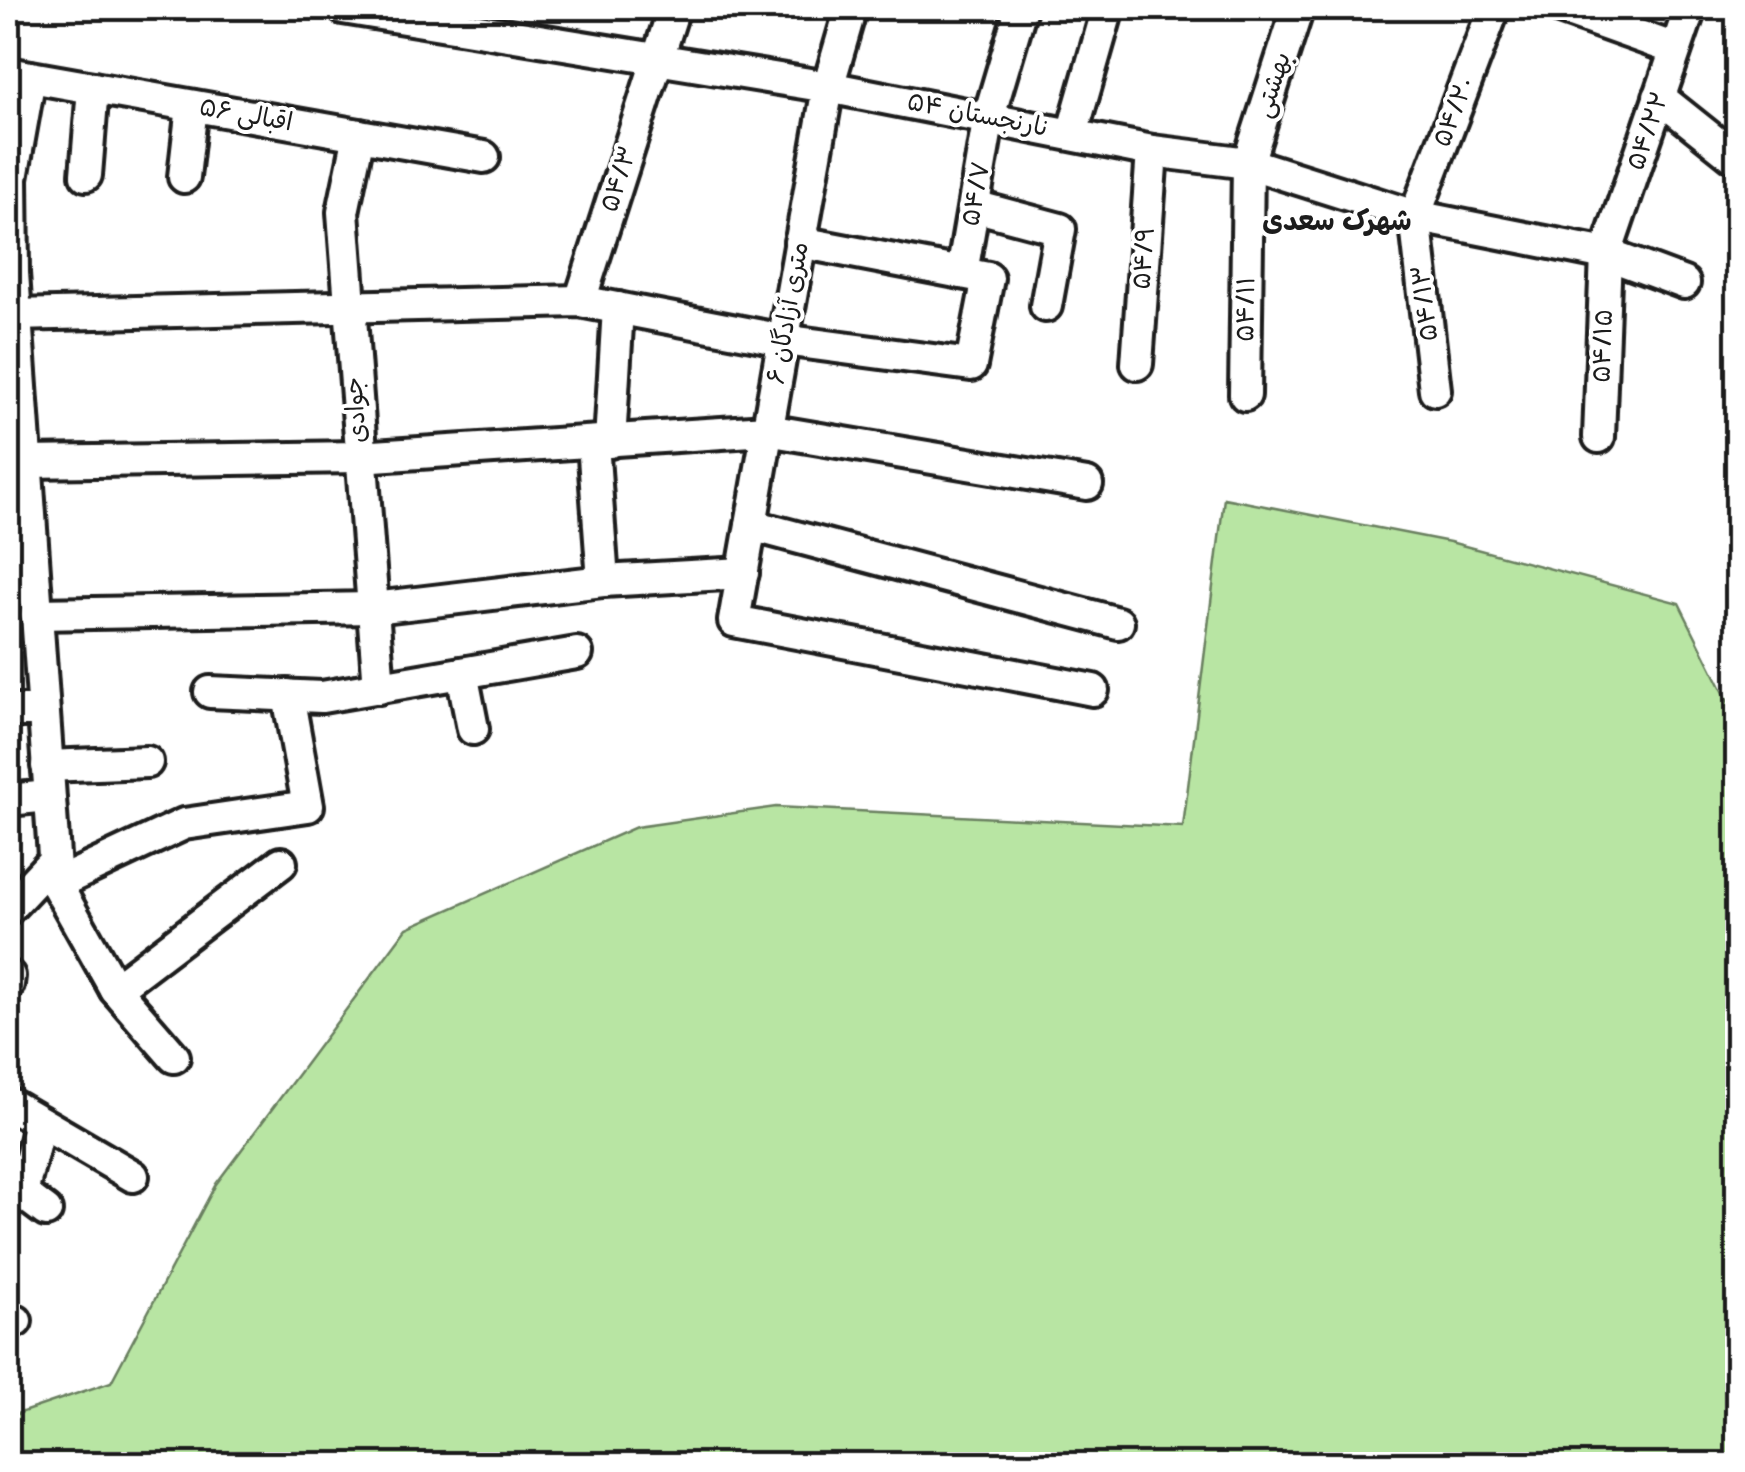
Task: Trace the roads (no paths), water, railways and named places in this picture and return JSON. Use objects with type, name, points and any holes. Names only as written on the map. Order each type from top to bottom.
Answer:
[{"type":"street","name":"نارنجستان ۵۴","points":[[353,8],[828,87],[1152,151],[1248,163],[1415,216],[1606,254],[1684,284]]},
{"type":"street","name":"۵۴/۳","points":[[580,301],[674,8]]},
{"type":"street","name":"۶ متری آزادگان","points":[[851,8],[828,87],[734,621],[1093,690]]},
{"type":"street","name":"۵۴/۷","points":[[783,340],[972,365],[974,206],[989,116],[1021,8]]},
{"type":"street","points":[[1072,134],[1108,8]]},
{"type":"street","name":"بهشتی","points":[[1248,163],[1298,8]]},
{"type":"street","name":"۵۴/۲۰","points":[[1415,216],[1494,8]]},
{"type":"street","points":[[1560,8],[1675,49]]},
{"type":"street","name":"۵۴/۲۲","points":[[1606,254],[1690,8]]},
{"type":"street","points":[[19,75],[10,273],[16,315],[15,430],[26,462],[21,580],[36,614],[55,872],[115,989],[174,1057]]},
{"type":"street","name":"اقبالی ۵۶","points":[[19,75],[484,157]]},
{"type":"street","points":[[86,175],[94,88]]},
{"type":"street","points":[[1659,96],[1738,160]]},
{"type":"street","points":[[184,177],[192,106]]},
{"type":"street","name":"جوادی","points":[[359,135],[343,212],[378,688]]},
{"type":"street","name":"۵۴/۹","points":[[1137,364],[1152,151]]},
{"type":"street","name":"۵۴/۱۱","points":[[1245,395],[1248,163]]},
{"type":"street","points":[[974,206],[1060,229],[1046,306]]},
{"type":"street","name":"۵۴/۱۳","points":[[1415,216],[1435,390]]},
{"type":"street","points":[[800,242],[975,275]]},
{"type":"street","name":"۵۴/۱۵","points":[[1599,437],[1606,254]]},
{"type":"street","points":[[16,315],[580,301],[783,340]]},
{"type":"street","points":[[603,581],[602,443],[618,308]]},
{"type":"street","points":[[26,462],[360,456],[767,430],[1088,484]]},
{"type":"street","points":[[751,525],[1118,623]]},
{"type":"street","points":[[36,614],[374,608],[603,581],[743,573]]},
{"type":"street","points":[[210,692],[322,696],[577,654]]},
{"type":"street","points":[[462,673],[473,728]]},
{"type":"street","points":[[8,909],[55,872],[184,824],[308,806],[288,696]]},
{"type":"street","points":[[8,711],[43,711]]},
{"type":"street","points":[[8,800],[48,781],[147,762]]},
{"type":"street","points":[[115,989],[281,863]]},
{"type":"street","points":[[8,1103],[133,1176]]},
{"type":"street","points":[[40,1122],[22,1192],[46,1210]]},
{"type":"district","name":"شهرک سعدی","points":[[1337,221]]}]
